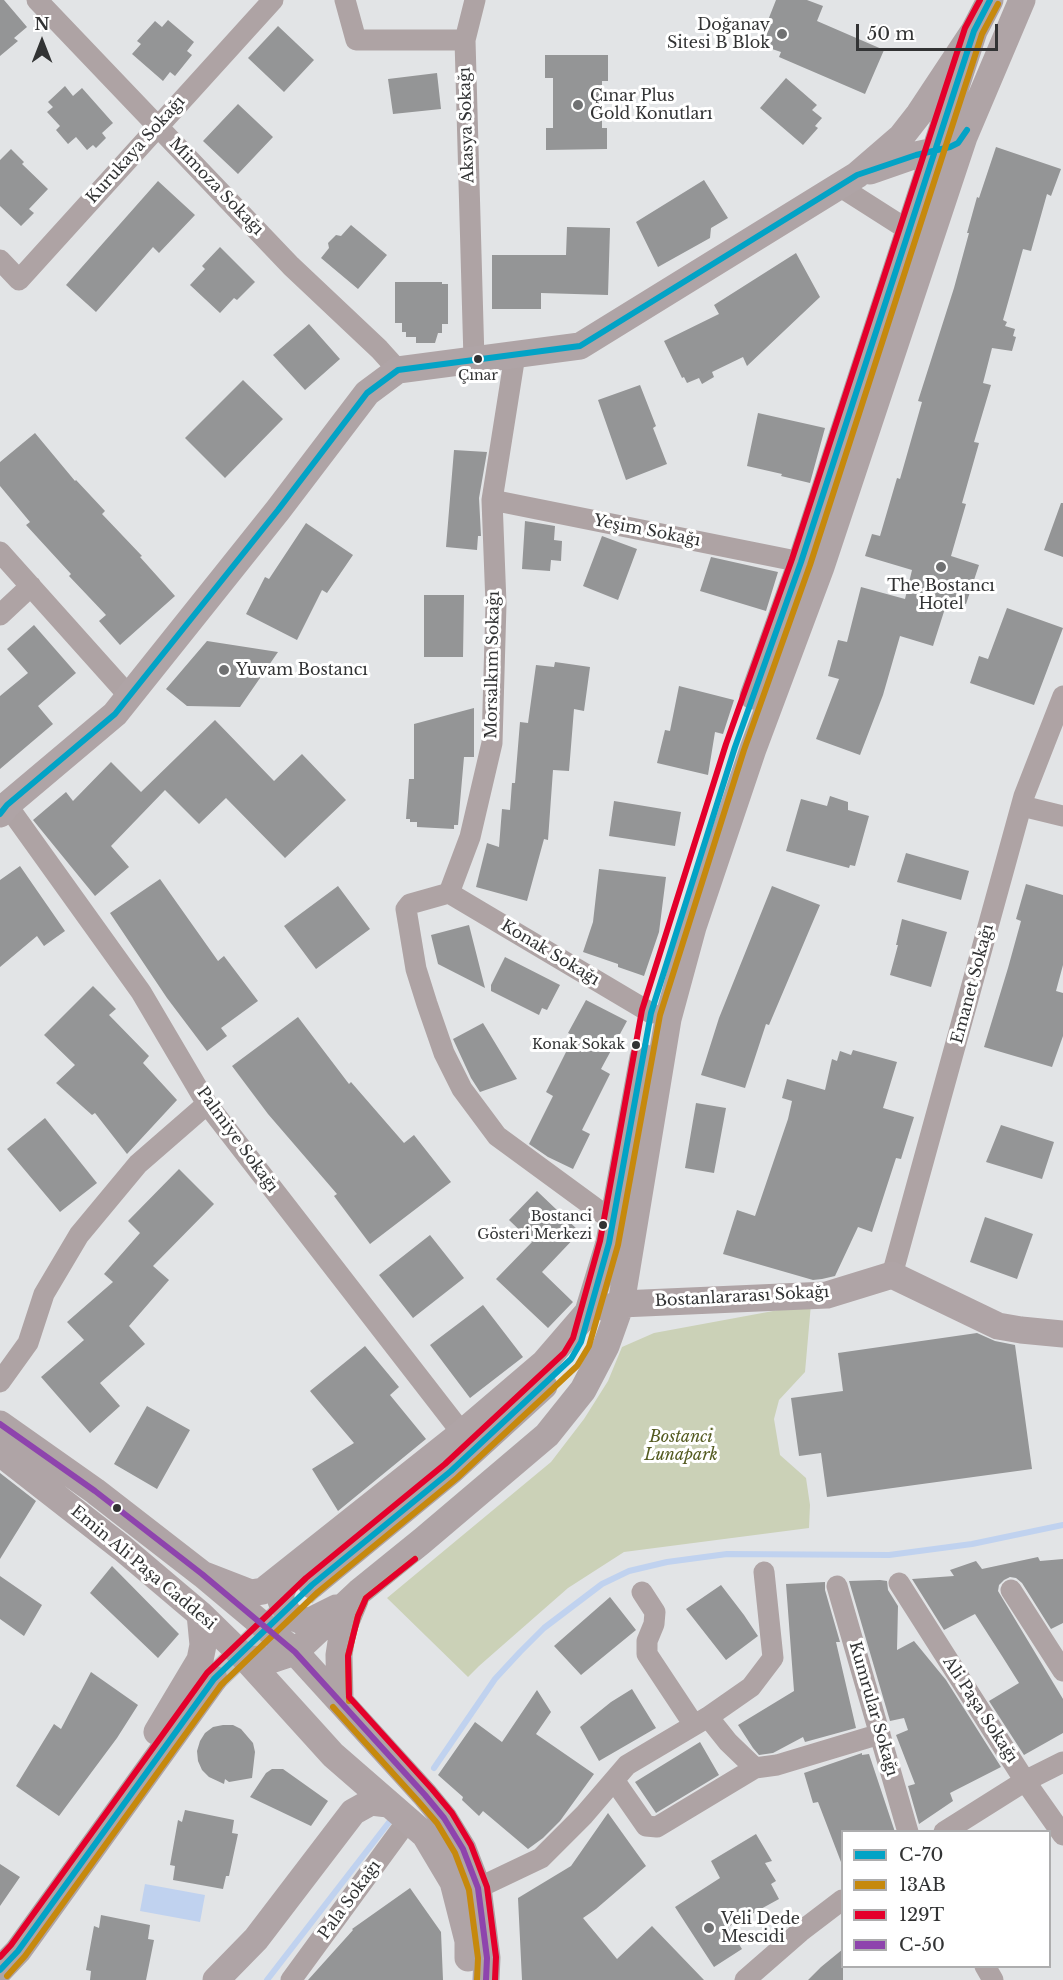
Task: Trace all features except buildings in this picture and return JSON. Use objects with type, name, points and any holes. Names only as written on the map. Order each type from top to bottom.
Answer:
[{"type":"main road","points":[[4,809],[115,714],[278,510],[367,393],[398,370],[580,346],[848,181],[901,137],[933,95],[974,31],[990,0]]},
{"type":"main road","points":[[246,1659],[271,1660],[295,1652],[359,1592],[547,1436],[583,1390],[606,1346],[621,1304],[668,1019],[693,927],[753,750],[821,567],[964,137],[1022,0]]},
{"type":"main road","points":[[359,1592],[323,1616],[310,1621],[299,1620],[289,1615],[281,1601],[281,1593],[451,1471],[556,1374],[571,1359],[581,1342],[588,1312],[602,1273],[651,1013],[735,747],[801,562],[974,31]]},
{"type":"main road","points":[[848,181],[936,149],[950,147],[964,137]]},
{"type":"main road","points":[[892,1275],[998,1326],[1063,1334]]},
{"type":"main road","name":"Bostanlararası Sokağı","points":[[588,1312],[621,1304],[827,1294],[892,1275]]},
{"type":"main road","points":[[202,1574],[251,1593],[302,1577],[462,1433],[544,1363],[588,1312]]},
{"type":"main road","name":"Emin Ali Paşa Caddesi","points":[[0,1424],[95,1491],[202,1574],[295,1652],[426,1795],[444,1818],[463,1849],[478,1888],[487,1958],[486,1980]]},
{"type":"main road","name":"Emin Ali Paşa Caddesi","points":[[0,1453],[76,1511],[200,1614],[246,1659],[333,1755],[424,1835],[453,1882],[468,1941],[469,1980]]},
{"type":"main road","points":[[340,1701],[339,1655],[343,1629],[359,1592]]},
{"type":"main road","points":[[120,1811],[149,1745],[200,1660],[203,1645],[200,1614]]},
{"type":"main road","points":[[6,1957],[120,1811],[214,1679]]},
{"type":"main road","points":[[216,1980],[256,1939],[353,1812],[371,1802],[398,1812]]},
{"type":"street","name":"Mimoza Sokağı","points":[[37,0],[291,266],[398,370]]},
{"type":"street","name":"Kurukaya Sokağı","points":[[0,260],[19,280],[273,0]]},
{"type":"street","points":[[345,0],[356,40],[465,40]]},
{"type":"street","name":"Akasya Sokağı","points":[[474,360],[465,40],[475,0]]},
{"type":"street","points":[[848,181],[908,230]]},
{"type":"street","name":"Morsalkım Sokağı","points":[[449,893],[471,837],[492,743],[495,604],[492,500],[515,355]]},
{"type":"street","name":"Yeşim Sokağı","points":[[492,500],[801,562]]},
{"type":"street","points":[[0,552],[129,696]]},
{"type":"street","points":[[0,615],[31,586]]},
{"type":"street","name":"Emanet Sokağı","points":[[892,1275],[1022,806],[1063,696]]},
{"type":"street","points":[[1022,806],[1063,816]]},
{"type":"street","name":"Palmiye Sokağı","points":[[4,809],[141,992],[207,1104],[462,1433]]},
{"type":"street","points":[[449,893],[410,904],[406,909],[416,969],[444,1053],[462,1089],[497,1136],[613,1221]]},
{"type":"street","name":"Konak Sokağı","points":[[449,893],[651,1013]]},
{"type":"street","points":[[0,1382],[28,1343],[44,1294],[79,1236],[138,1164],[207,1104]]},
{"type":"street","points":[[478,1888],[541,1858],[584,1815],[627,1765],[701,1721],[751,1687],[772,1658],[764,1572]]},
{"type":"street","name":"Ali Paşa Sokağı","points":[[899,1583],[1025,1781],[1063,1834]]},
{"type":"street","name":"Kumrular Sokağı","points":[[837,1586],[907,1830]]},
{"type":"street","points":[[1011,1590],[1063,1671]]},
{"type":"street","points":[[642,1592],[655,1612],[654,1624],[647,1641],[647,1654],[701,1721],[728,1742],[755,1768]]},
{"type":"street","points":[[614,1780],[646,1826],[657,1827],[755,1768],[777,1765],[880,1734]]},
{"type":"street","points":[[947,1830],[1025,1781],[1063,1761]]},
{"type":"street","name":"Pala Sokağı","points":[[291,1980],[398,1812]]},
{"type":"street","points":[[745,1980],[800,1932],[841,1901]]},
{"type":"green space","name":"Bostanci Lunapark","points":[[811,1304],[805,1372],[779,1400],[774,1419],[780,1455],[806,1478],[810,1505],[809,1528],[624,1552],[568,1588],[468,1677],[387,1598],[551,1462],[584,1419],[608,1381],[622,1347],[654,1333]]},
{"type":"water","points":[[145,1884],[205,1895],[200,1922],[140,1911]]},
{"type":"waterway","points":[[434,1768],[495,1679],[520,1652],[544,1628],[602,1584],[629,1571],[667,1562],[727,1554],[889,1555],[972,1544],[1063,1525]]},
{"type":"waterway","points":[[267,1980],[390,1821]]},
{"type":"tunnel","points":[[214,1679],[312,1585]]},
{"type":"transit line","name":"129T","points":[[0,1957],[11,1945],[207,1673],[306,1578],[445,1464],[564,1353],[573,1338],[600,1241],[642,1010],[726,744],[792,559],[965,28],[980,0]]},
{"type":"transit line","name":"C-70","points":[[0,1970],[18,1951],[214,1679],[312,1585],[451,1471],[571,1359],[581,1342],[609,1243],[651,1013],[735,747],[801,562],[974,31],[990,0]]},
{"type":"transit line","name":"13AB","points":[[7,1976],[25,1956],[221,1685],[318,1592],[457,1478],[577,1366],[589,1346],[618,1245],[660,1015],[744,750],[810,565],[982,34],[998,4]]},
{"type":"transit line","name":"C-70","points":[[0,814],[7,805],[115,714],[278,510],[367,393],[398,370],[580,346],[857,175],[916,155],[950,147],[958,143],[967,130]]},
{"type":"transit line","name":"C-50","points":[[0,1424],[95,1491],[202,1574],[295,1652],[425,1795],[444,1818],[463,1849],[478,1888],[487,1958],[486,1980]]},
{"type":"transit line","name":"13AB","points":[[349,1701],[348,1656],[358,1616],[366,1598],[415,1559]]},
{"type":"transit line","name":"129T","points":[[415,1559],[366,1598],[358,1616],[348,1656],[349,1697],[452,1813],[471,1845],[487,1887],[496,1957],[495,1980]]},
{"type":"transit line","name":"13AB","points":[[333,1707],[437,1823],[455,1853],[469,1890],[478,1958],[477,1980]]},
{"type":"place","name":"Doğanay Sitesi B Blok","points":[[782,34]]},
{"type":"place","name":"Çınar Plus Gold Konutları","points":[[578,105]]},
{"type":"place","name":"Çınar","points":[[478,359]]},
{"type":"place","name":"The Bostancı Hotel","points":[[941,567]]},
{"type":"place","name":"Yuvam Bostancı","points":[[224,670]]},
{"type":"place","name":"Konak Sokak","points":[[636,1045]]},
{"type":"place","name":"Bostanci Gösteri Merkezi","points":[[603,1225]]},
{"type":"place","name":"Veli Dede Mescidi","points":[[709,1928]]}]
